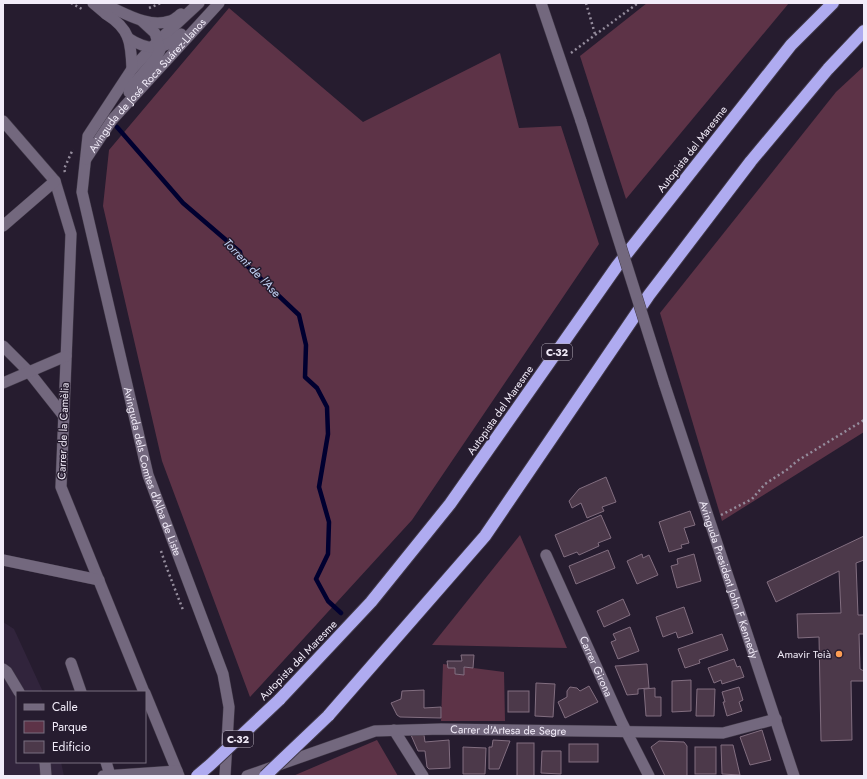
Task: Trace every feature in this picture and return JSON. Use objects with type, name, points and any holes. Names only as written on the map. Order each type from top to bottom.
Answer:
[{"type":"highway","name":"Autopista del Maresme","points":[[197,776],[279,700],[371,602],[450,504],[617,266],[791,45],[833,3]]},
{"type":"highway","points":[[265,776],[328,716],[485,536],[648,295],[751,161],[828,69],[864,32]]},
{"type":"street","points":[[93,3],[106,14],[118,21],[128,38],[132,69]]},
{"type":"street","points":[[101,3],[142,21],[159,23],[171,21],[199,3]]},
{"type":"street","name":"Avinguda de José Roca Suárez-Llanos","points":[[84,162],[88,136],[132,69],[199,3]]},
{"type":"street","points":[[128,38],[144,46],[156,45],[163,47],[173,42],[210,3]]},
{"type":"street","name":"Avinguda de José Roca Suárez-Llanos","points":[[84,162],[112,120],[219,3]]},
{"type":"street","name":"Avinguda President John F Kennedy","points":[[541,3],[581,120],[664,383],[794,776]]},
{"type":"street","points":[[112,120],[133,85],[156,58],[160,50],[156,45],[155,33],[142,21]]},
{"type":"street","points":[[3,122],[55,181],[3,226]]},
{"type":"street","name":"Avinguda dels Comtes d'Alba de Liste","points":[[84,162],[83,198],[148,475],[223,674],[229,707],[225,776]]},
{"type":"street","name":"Carrer de la Camèlia","points":[[55,181],[71,234],[61,487],[144,691]]},
{"type":"street","points":[[3,346],[29,372],[63,415]]},
{"type":"street","points":[[3,383],[66,356]]},
{"type":"street","name":"Carrer Girona","points":[[546,555],[626,732],[649,776]]},
{"type":"street","points":[[3,560],[99,580]]},
{"type":"street","points":[[71,663],[81,691]]},
{"type":"street","points":[[3,669],[7,672],[18,691]]},
{"type":"street","name":"Carrer de la Camèlia","points":[[146,695],[178,774]]},
{"type":"street","name":"Carrer d'Artesa de Segre","points":[[247,776],[375,731],[441,729],[723,733],[776,719]]},
{"type":"street","points":[[394,730],[423,776]]},
{"type":"street","points":[[45,763],[46,776]]},
{"type":"street","points":[[106,763],[106,775],[178,774]]},
{"type":"path","points":[[586,3],[595,34]]},
{"type":"path","points":[[560,60],[574,52],[595,34],[638,3]]},
{"type":"path","points":[[710,521],[752,499],[765,484],[788,469],[797,461],[864,420]]},
{"type":"shaded area","points":[[3,622],[14,629],[43,691],[16,691],[16,763],[61,763],[64,776],[3,776]]},
{"type":"green space","points":[[647,3],[789,3],[626,199],[580,56]]},
{"type":"green space","points":[[229,8],[363,122],[500,53],[519,128],[561,126],[599,244],[412,520],[250,697],[162,461],[103,206],[109,150]]},
{"type":"green space","points":[[864,66],[864,432],[722,521],[660,313],[836,92]]},
{"type":"green space","points":[[520,535],[567,648],[432,645]]},
{"type":"green space","points":[[443,664],[504,672],[505,721],[441,721]]},
{"type":"green space","points":[[377,740],[398,776],[293,776]]},
{"type":"building","points":[[606,477],[616,502],[602,507],[604,511],[587,518],[581,503],[572,508],[569,501],[579,489]]},
{"type":"building","points":[[690,511],[695,525],[684,528],[689,543],[681,545],[682,548],[669,552],[659,522]]},
{"type":"building","points":[[601,515],[611,538],[598,543],[599,546],[579,555],[577,552],[564,557],[555,535]]},
{"type":"building","name":"Amavir Teià","points":[[864,536],[864,560],[856,563],[858,615],[864,615],[864,634],[859,634],[860,669],[864,671],[864,681],[851,681],[852,740],[821,741],[819,637],[798,638],[797,614],[841,613],[839,571],[776,602],[767,582]]},
{"type":"building","points":[[608,550],[615,568],[576,584],[569,566]]},
{"type":"building","points":[[642,554],[643,558],[649,555],[658,575],[637,584],[627,561]]},
{"type":"building","points":[[694,554],[701,581],[677,588],[671,566],[678,564],[677,559]]},
{"type":"building","points":[[623,599],[630,615],[604,627],[597,611]]},
{"type":"building","points":[[684,607],[693,633],[678,638],[676,632],[663,637],[656,617]]},
{"type":"building","points":[[630,627],[639,651],[618,659],[611,642],[616,640],[613,634]]},
{"type":"building","points":[[722,634],[728,650],[699,660],[700,663],[685,668],[678,649]]},
{"type":"building","points":[[461,655],[474,655],[473,668],[464,667],[464,675],[455,674],[455,668],[448,668],[447,661],[462,661]]},
{"type":"building","points":[[734,659],[737,667],[740,666],[744,677],[722,684],[721,680],[714,683],[708,668]]},
{"type":"building","points":[[647,664],[649,688],[638,689],[638,694],[627,695],[615,666]]},
{"type":"building","points":[[691,680],[691,711],[672,712],[672,681]]},
{"type":"building","points":[[536,683],[555,684],[553,717],[535,716]]},
{"type":"building","points":[[589,686],[598,702],[565,718],[558,702],[567,697],[567,691],[570,687],[577,688],[580,691]]},
{"type":"building","points":[[739,687],[743,700],[739,702],[742,711],[727,716],[722,692]]},
{"type":"building","points":[[655,688],[655,697],[661,697],[661,716],[646,716],[644,689]]},
{"type":"building","points":[[697,689],[715,689],[714,716],[696,716]]},
{"type":"building","points":[[424,690],[424,708],[441,707],[441,718],[400,717],[397,715],[391,703],[401,699],[402,691]]},
{"type":"building","points":[[508,691],[529,691],[529,712],[508,712]]},
{"type":"building","points":[[762,730],[771,760],[750,765],[740,737]]},
{"type":"building","points":[[411,735],[424,735],[425,742],[449,740],[450,768],[429,769],[427,767],[425,751],[418,751]]},
{"type":"building","points":[[493,740],[510,741],[499,769],[489,769],[489,747],[492,747]]},
{"type":"building","points":[[659,741],[684,742],[687,746],[687,776],[665,776],[651,747]]},
{"type":"building","points":[[517,743],[534,743],[534,776],[517,776]]},
{"type":"building","points":[[569,744],[598,744],[598,762],[569,762]]},
{"type":"building","points":[[721,745],[733,745],[740,775],[722,774]]},
{"type":"building","points":[[463,747],[486,748],[485,774],[463,774]]},
{"type":"building","points":[[695,747],[716,747],[716,774],[695,774]]},
{"type":"building","points":[[542,751],[561,751],[561,774],[541,773]]},
{"type":"waterway","name":"Torrent de l'Ase","points":[[117,127],[183,203],[240,252],[242,261],[299,315],[306,345],[305,377],[317,388],[327,407],[328,434],[319,487],[329,522],[328,554],[316,579],[328,601],[341,613]]},
{"type":"place","name":"Amavir Teià","points":[[839,654]]}]
